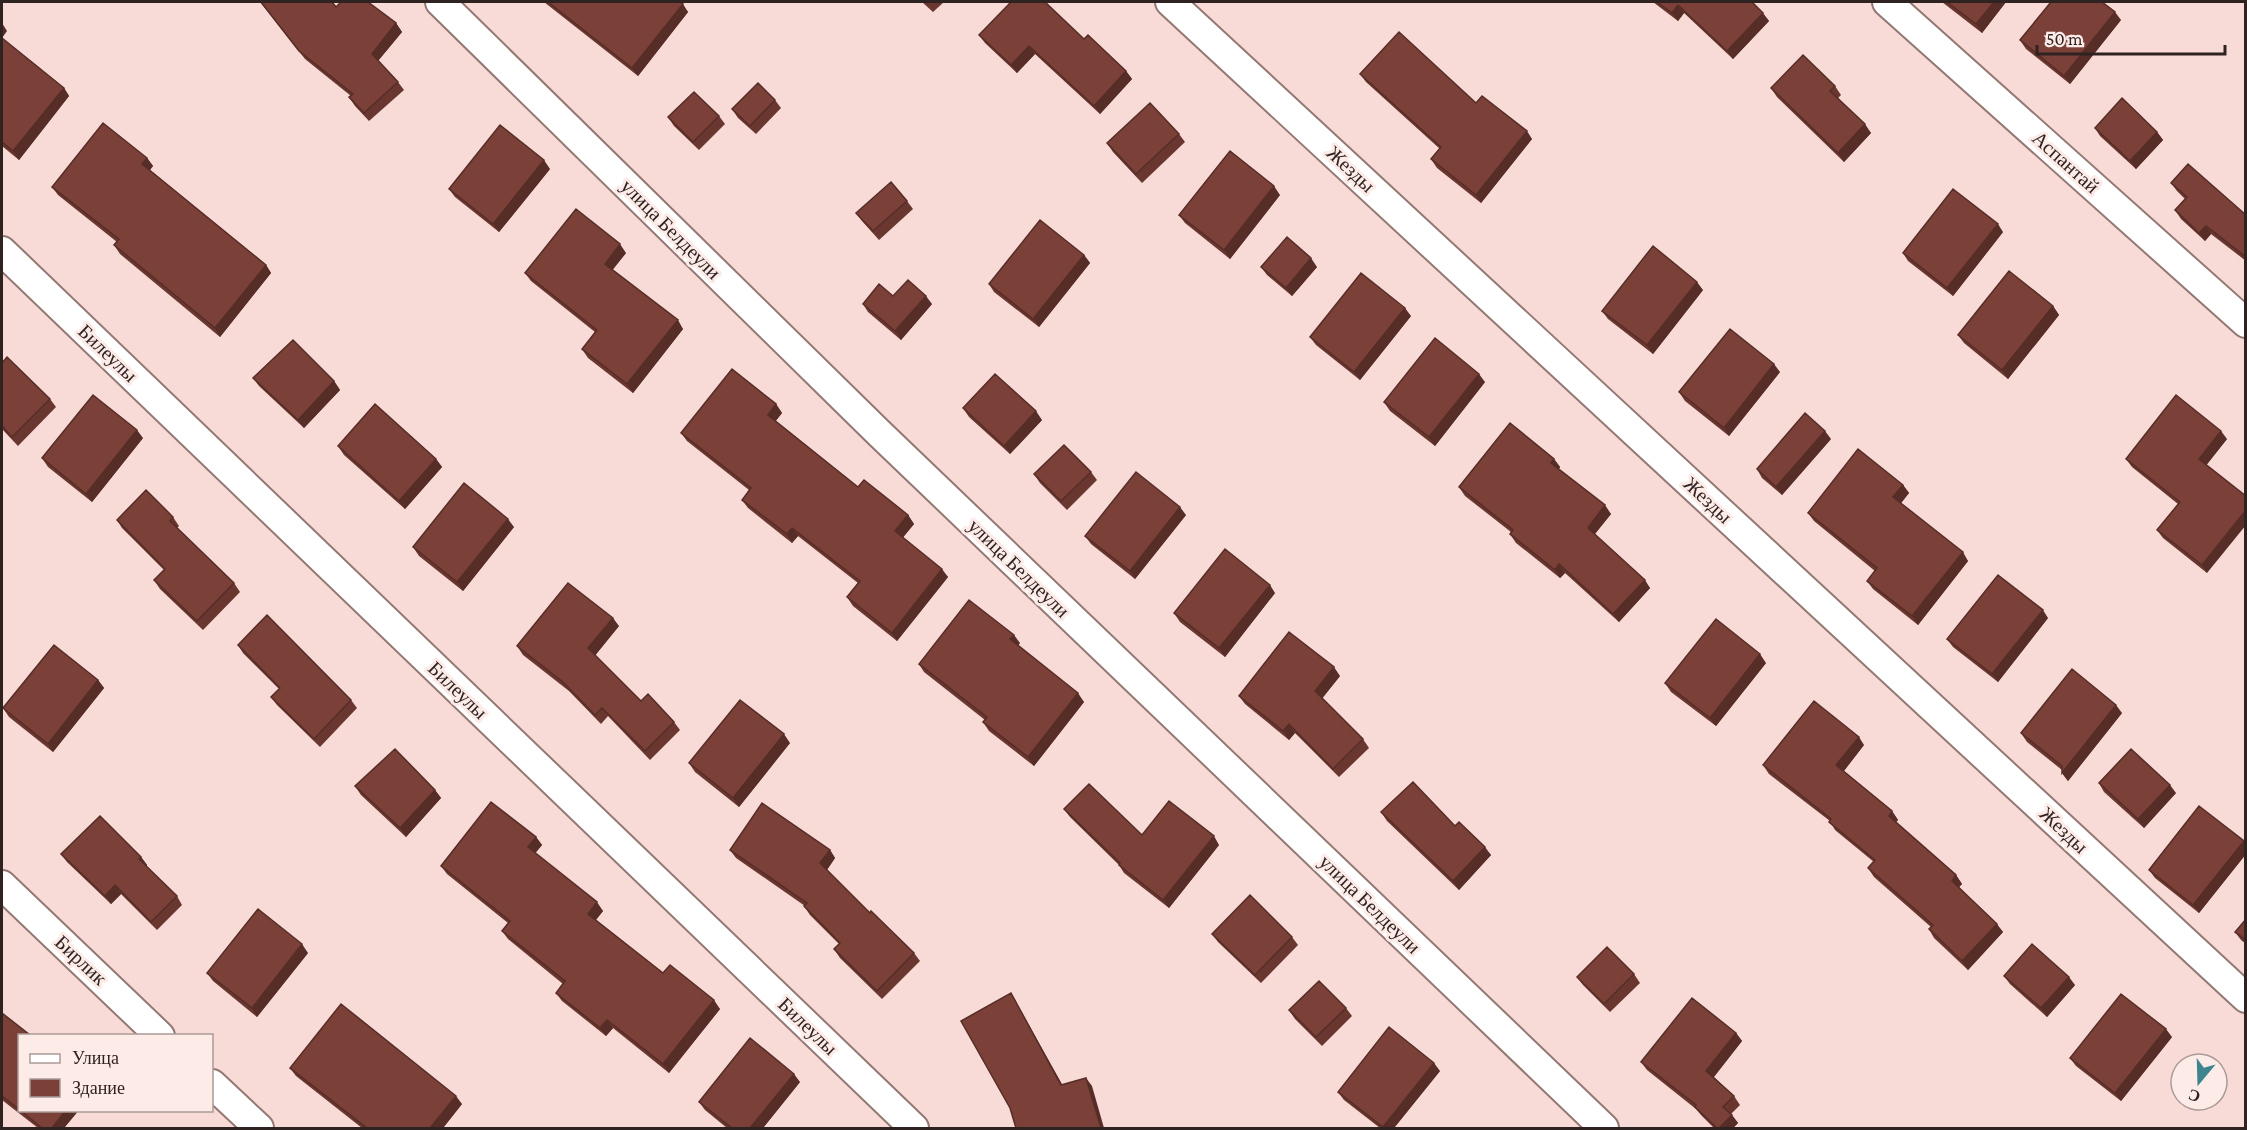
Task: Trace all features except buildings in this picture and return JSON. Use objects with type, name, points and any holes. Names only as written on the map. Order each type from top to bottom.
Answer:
[{"type":"street","name":"улица Белдеули","points":[[440,2],[879,433],[1604,1128]]},
{"type":"street","name":"Жезды","points":[[1170,2],[2246,998]]},
{"type":"street","name":"Аспантай","points":[[1887,2],[2246,323]]},
{"type":"street","name":"Билеулы","points":[[2,251],[914,1128]]},
{"type":"street","name":"Бирлик","points":[[2,885],[159,1034]]},
{"type":"street","points":[[213,1085],[259,1128]]}]
